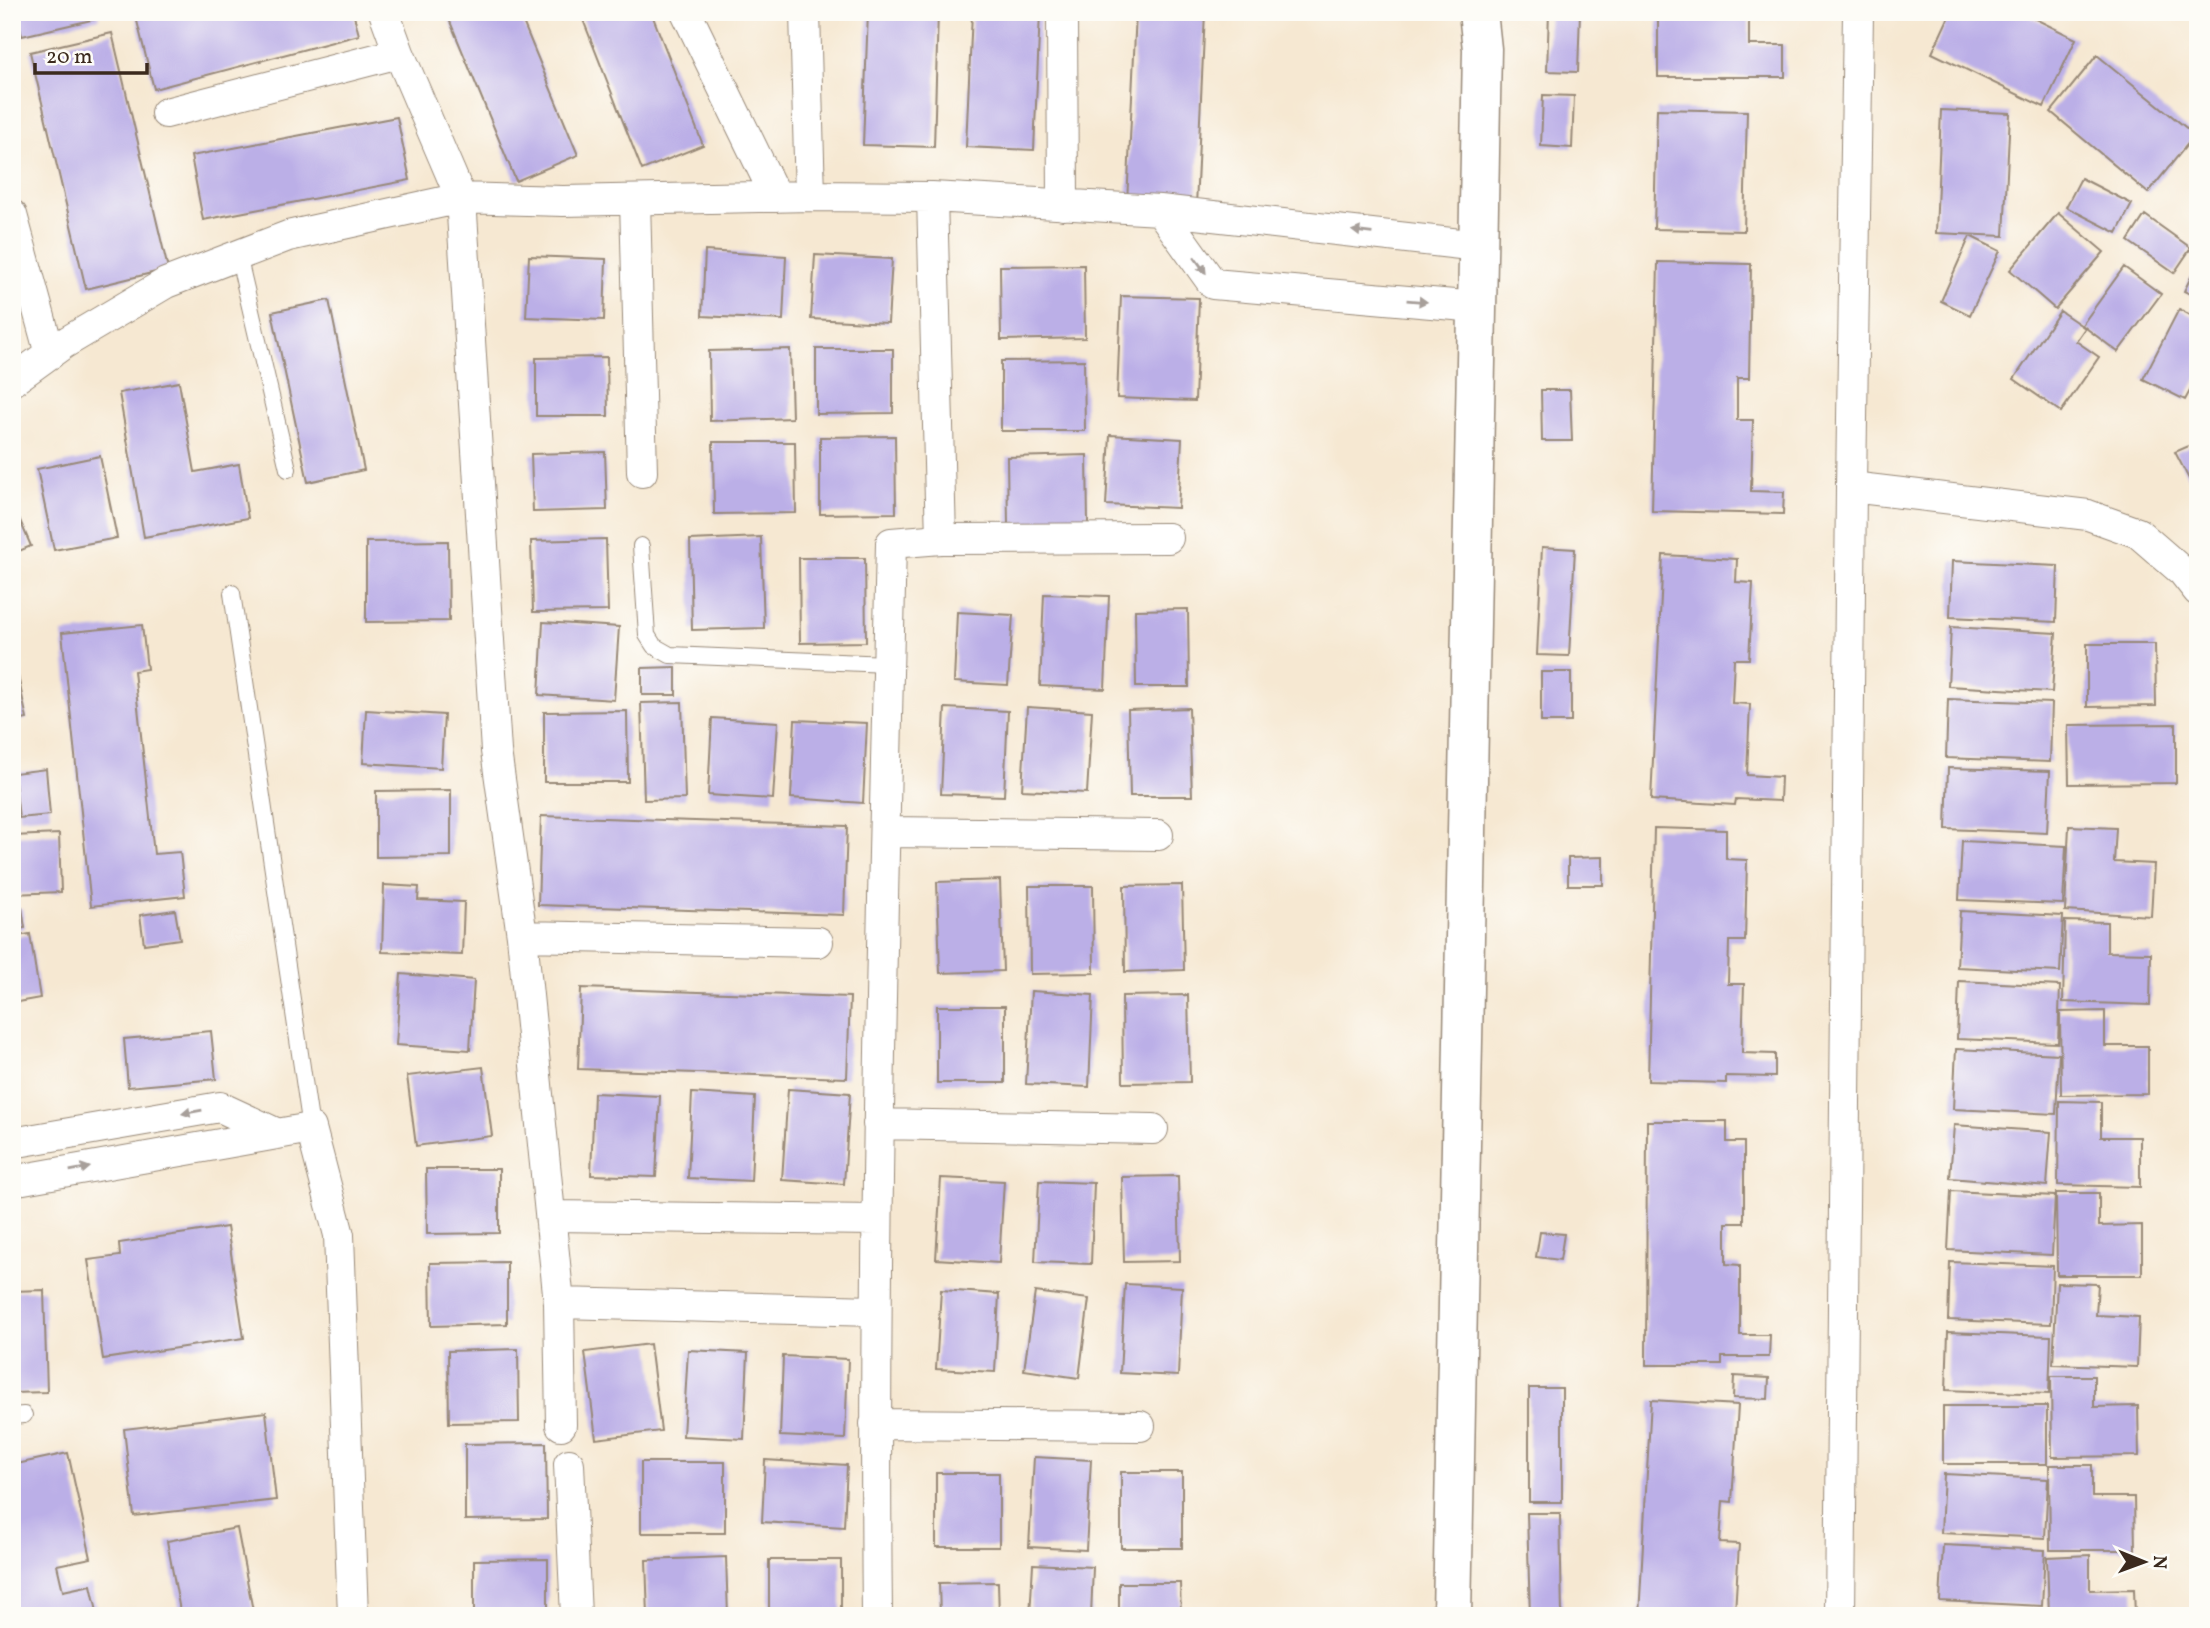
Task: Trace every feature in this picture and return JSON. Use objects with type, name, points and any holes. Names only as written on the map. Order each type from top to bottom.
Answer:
[{"type":"street","points":[[384,12],[461,198],[496,751],[522,936],[552,1216],[559,1303],[562,1425]]},
{"type":"street","points":[[686,12],[776,197]]},
{"type":"street","points":[[806,12],[810,197]]},
{"type":"street","points":[[1062,12],[1063,205]]},
{"type":"street","points":[[1452,1616],[1482,49],[1478,12]]},
{"type":"street","points":[[1840,1616],[1858,12]]},
{"type":"street","points":[[166,113],[399,52]]},
{"type":"street","points":[[932,197],[941,539]]},
{"type":"street","points":[[12,380],[166,283],[288,236],[461,198],[635,200],[932,197],[1160,210],[1478,246]]},
{"type":"street","points":[[635,200],[642,472]]},
{"type":"street","points":[[1160,210],[1213,284],[1477,307]]},
{"type":"street","points":[[12,215],[50,354]]},
{"type":"street","points":[[1851,488],[2088,515],[2138,533],[2183,572],[2198,591]]},
{"type":"street","points":[[877,1616],[875,1424],[878,1124],[891,543],[941,539],[1168,538]]},
{"type":"street","points":[[885,832],[1158,835]]},
{"type":"street","points":[[522,936],[818,942]]},
{"type":"street","points":[[12,1143],[220,1107],[278,1134]]},
{"type":"street","points":[[878,1124],[1153,1129]]},
{"type":"street","points":[[12,1181],[311,1128],[339,1235],[353,1616]]},
{"type":"street","points":[[552,1216],[877,1220]]},
{"type":"street","points":[[559,1303],[876,1311]]},
{"type":"street","points":[[875,1424],[1140,1426]]},
{"type":"street","points":[[569,1464],[576,1616]]},
{"type":"lane","points":[[238,256],[288,469]]},
{"type":"lane","points":[[641,546],[647,635],[654,646],[670,655],[888,664]]},
{"type":"lane","points":[[232,593],[311,1128]]},
{"type":"building","points":[[16,12],[98,12],[100,18],[22,36]]},
{"type":"building","points":[[154,12],[353,12],[359,35],[154,89],[136,17]]},
{"type":"building","points":[[446,12],[519,12],[578,155],[516,181]]},
{"type":"building","points":[[580,12],[651,12],[703,145],[642,170]]},
{"type":"building","points":[[868,12],[938,12],[934,147],[863,145]]},
{"type":"building","points":[[972,12],[1040,12],[1034,150],[966,147]]},
{"type":"building","points":[[1136,12],[1205,12],[1196,206],[1127,203]]},
{"type":"building","points":[[1549,12],[1580,12],[1578,72],[1547,71]]},
{"type":"building","points":[[1658,12],[1749,12],[1749,45],[1785,45],[1785,77],[1658,77]]},
{"type":"building","points":[[1951,12],[2021,12],[2076,39],[2044,107],[1932,53]]},
{"type":"building","points":[[112,33],[168,269],[86,289],[30,52]]},
{"type":"building","points":[[2097,55],[2195,135],[2148,193],[2051,112]]},
{"type":"building","points":[[1543,95],[1574,96],[1572,148],[1541,146]]},
{"type":"building","points":[[1657,109],[1747,111],[1744,231],[1654,229]]},
{"type":"building","points":[[1941,110],[2010,113],[2004,236],[1936,233]]},
{"type":"building","points":[[397,117],[410,180],[203,220],[191,156]]},
{"type":"building","points":[[2081,178],[2132,204],[2117,233],[2066,207]]},
{"type":"building","points":[[2058,213],[2104,252],[2055,309],[2010,270]]},
{"type":"building","points":[[2145,215],[2191,248],[2174,273],[2128,241]]},
{"type":"building","points":[[1970,236],[2000,251],[1970,315],[1941,301]]},
{"type":"building","points":[[705,251],[786,256],[783,320],[702,316]]},
{"type":"building","points":[[815,255],[892,259],[888,323],[811,319]]},
{"type":"building","points":[[529,256],[606,259],[604,320],[526,317]]},
{"type":"building","points":[[1658,262],[1751,264],[1749,378],[1737,378],[1737,420],[1753,420],[1751,491],[1784,492],[1783,514],[1652,511]]},
{"type":"building","points":[[2198,263],[2198,298],[2184,291]]},
{"type":"building","points":[[1084,265],[1085,338],[1001,340],[1000,266]]},
{"type":"building","points":[[2124,267],[2161,294],[2118,352],[2082,325]]},
{"type":"building","points":[[1121,296],[1199,298],[1195,401],[1117,398]]},
{"type":"building","points":[[329,300],[364,470],[308,482],[272,312]]},
{"type":"building","points":[[2179,309],[2198,319],[2198,376],[2185,400],[2143,379]]},
{"type":"building","points":[[2060,311],[2085,328],[2076,341],[2099,357],[2061,412],[2014,379]]},
{"type":"building","points":[[790,349],[792,418],[710,421],[709,351]]},
{"type":"building","points":[[816,349],[893,349],[893,413],[816,414]]},
{"type":"building","points":[[607,357],[608,416],[536,416],[536,358]]},
{"type":"building","points":[[1084,360],[1085,431],[1001,431],[1001,361]]},
{"type":"building","points":[[179,382],[195,472],[239,464],[248,518],[144,537],[119,393]]},
{"type":"building","points":[[1541,390],[1570,390],[1572,441],[1542,441]]},
{"type":"building","points":[[1110,435],[1182,439],[1178,508],[1106,505]]},
{"type":"building","points":[[895,436],[896,513],[820,514],[820,437]]},
{"type":"building","points":[[713,442],[795,442],[796,513],[714,514]]},
{"type":"building","points":[[2198,442],[2198,475],[2189,479],[2175,452]]},
{"type":"building","points":[[605,452],[607,510],[533,512],[531,454]]},
{"type":"building","points":[[1087,455],[1088,524],[1008,526],[1007,457]]},
{"type":"building","points":[[100,456],[117,538],[54,550],[37,469]]},
{"type":"building","points":[[12,502],[31,546],[12,554]]},
{"type":"building","points":[[761,537],[764,628],[692,630],[690,540]]},
{"type":"building","points":[[606,539],[608,611],[533,612],[531,541]]},
{"type":"building","points":[[448,541],[449,621],[366,622],[366,542]]},
{"type":"building","points":[[1542,547],[1575,549],[1569,656],[1537,655]]},
{"type":"building","points":[[1663,555],[1737,559],[1736,582],[1753,583],[1749,659],[1734,659],[1732,703],[1750,704],[1747,775],[1781,777],[1780,801],[1736,799],[1735,805],[1651,800]]},
{"type":"building","points":[[799,558],[865,558],[866,642],[800,643]]},
{"type":"building","points":[[1952,561],[2058,566],[2056,622],[1950,617]]},
{"type":"building","points":[[1044,594],[1109,596],[1105,689],[1040,686]]},
{"type":"building","points":[[1188,609],[1189,687],[1136,687],[1135,610]]},
{"type":"building","points":[[957,612],[1013,615],[1008,685],[954,682]]},
{"type":"building","points":[[543,622],[619,627],[614,700],[539,695]]},
{"type":"building","points":[[142,625],[147,669],[134,671],[154,854],[180,852],[185,896],[91,906],[62,633]]},
{"type":"building","points":[[1951,627],[2056,633],[2052,692],[1948,686]]},
{"type":"building","points":[[2087,644],[2155,644],[2156,706],[2087,707]]},
{"type":"building","points":[[12,647],[27,719],[12,722]]},
{"type":"building","points":[[676,667],[676,695],[642,695],[642,668]]},
{"type":"building","points":[[1541,672],[1571,672],[1571,722],[1541,722]]},
{"type":"building","points":[[1948,699],[2052,703],[2050,762],[1946,758]]},
{"type":"building","points":[[682,702],[685,799],[644,800],[641,703]]},
{"type":"building","points":[[1027,707],[1092,711],[1087,793],[1022,790]]},
{"type":"building","points":[[945,708],[1008,711],[1004,796],[941,794]]},
{"type":"building","points":[[1189,708],[1192,796],[1130,796],[1128,710]]},
{"type":"building","points":[[366,710],[444,715],[441,768],[363,763]]},
{"type":"building","points":[[627,711],[628,782],[544,782],[544,712]]},
{"type":"building","points":[[712,718],[778,722],[773,799],[708,795]]},
{"type":"building","points":[[795,720],[867,723],[863,803],[791,798]]},
{"type":"building","points":[[2176,724],[2176,783],[2069,784],[2068,725]]},
{"type":"building","points":[[1948,768],[2050,771],[2047,833],[1946,829]]},
{"type":"building","points":[[46,769],[50,815],[19,818],[14,773]]},
{"type":"building","points":[[451,790],[451,856],[376,857],[376,791]]},
{"type":"building","points":[[541,816],[847,826],[844,915],[538,905]]},
{"type":"building","points":[[2069,826],[2116,828],[2114,862],[2154,864],[2151,916],[2065,911]]},
{"type":"building","points":[[1654,828],[1726,830],[1726,859],[1747,860],[1745,941],[1729,941],[1728,984],[1744,984],[1742,1053],[1775,1054],[1775,1077],[1726,1076],[1726,1083],[1648,1081]]},
{"type":"building","points":[[59,834],[61,892],[12,894],[12,836]]},
{"type":"building","points":[[1962,841],[2066,846],[2063,904],[1959,900]]},
{"type":"building","points":[[1603,857],[1603,885],[1568,885],[1568,858]]},
{"type":"building","points":[[1000,880],[1003,971],[940,973],[937,882]]},
{"type":"building","points":[[384,885],[419,887],[418,900],[464,902],[462,955],[382,952]]},
{"type":"building","points":[[1182,885],[1184,970],[1125,972],[1124,886]]},
{"type":"building","points":[[1029,886],[1093,886],[1094,973],[1030,974]]},
{"type":"building","points":[[22,908],[25,928],[12,930],[12,909]]},
{"type":"building","points":[[175,910],[180,939],[144,944],[140,915]]},
{"type":"building","points":[[1960,911],[2063,916],[2060,972],[1957,967]]},
{"type":"building","points":[[2065,921],[2107,922],[2107,952],[2151,953],[2150,1005],[2063,1002]]},
{"type":"building","points":[[30,934],[40,998],[12,1003],[12,937]]},
{"type":"building","points":[[401,974],[474,980],[470,1050],[396,1045]]},
{"type":"building","points":[[1959,981],[2060,986],[2058,1043],[1957,1039]]},
{"type":"building","points":[[581,988],[850,997],[847,1078],[578,1069]]},
{"type":"building","points":[[1031,991],[1093,995],[1089,1087],[1026,1084]]},
{"type":"building","points":[[1188,995],[1190,1082],[1123,1083],[1122,996]]},
{"type":"building","points":[[937,1006],[1005,1006],[1005,1083],[937,1083]]},
{"type":"building","points":[[2105,1011],[2105,1046],[2148,1046],[2148,1094],[2061,1095],[2060,1012]]},
{"type":"building","points":[[211,1031],[216,1079],[128,1087],[124,1039]]},
{"type":"building","points":[[1956,1049],[2059,1054],[2056,1114],[1953,1109]]},
{"type":"building","points":[[483,1067],[492,1136],[416,1146],[407,1076]]},
{"type":"building","points":[[788,1089],[850,1093],[844,1184],[782,1180]]},
{"type":"building","points":[[594,1093],[660,1096],[656,1177],[591,1175]]},
{"type":"building","points":[[692,1093],[755,1097],[751,1181],[688,1178]]},
{"type":"building","points":[[2059,1101],[2101,1102],[2101,1137],[2140,1137],[2140,1187],[2058,1185]]},
{"type":"building","points":[[1647,1121],[1727,1121],[1727,1142],[1744,1142],[1744,1223],[1726,1223],[1726,1264],[1740,1265],[1740,1335],[1770,1335],[1769,1357],[1722,1357],[1722,1365],[1646,1365]]},
{"type":"building","points":[[1954,1125],[2051,1132],[2047,1186],[1950,1178]]},
{"type":"building","points":[[426,1169],[499,1169],[499,1233],[427,1234]]},
{"type":"building","points":[[1178,1176],[1180,1261],[1124,1262],[1122,1177]]},
{"type":"building","points":[[941,1178],[1004,1181],[999,1263],[936,1259]]},
{"type":"building","points":[[1039,1181],[1094,1183],[1091,1264],[1035,1262]]},
{"type":"building","points":[[1951,1191],[2055,1196],[2052,1255],[1948,1250]]},
{"type":"building","points":[[2056,1193],[2099,1193],[2099,1226],[2142,1225],[2142,1275],[2057,1275]]},
{"type":"building","points":[[227,1227],[244,1338],[103,1359],[88,1260],[120,1256],[119,1243]]},
{"type":"building","points":[[1540,1232],[1564,1234],[1560,1260],[1536,1257]]},
{"type":"building","points":[[507,1262],[507,1324],[431,1326],[430,1263]]},
{"type":"building","points":[[1950,1262],[2053,1266],[2051,1324],[1948,1320]]},
{"type":"building","points":[[2057,1283],[2098,1284],[2096,1315],[2139,1317],[2137,1367],[2053,1364]]},
{"type":"building","points":[[1125,1284],[1182,1287],[1178,1376],[1120,1373]]},
{"type":"building","points":[[44,1290],[47,1392],[12,1393],[12,1291]]},
{"type":"building","points":[[941,1290],[999,1294],[995,1372],[936,1369]]},
{"type":"building","points":[[1035,1292],[1089,1299],[1079,1378],[1024,1370]]},
{"type":"building","points":[[1948,1332],[2051,1336],[2049,1394],[1946,1390]]},
{"type":"building","points":[[650,1344],[661,1431],[596,1439],[585,1352]]},
{"type":"building","points":[[518,1349],[519,1422],[449,1423],[448,1351]]},
{"type":"building","points":[[688,1350],[748,1353],[744,1439],[683,1436]]},
{"type":"building","points":[[783,1356],[848,1359],[845,1439],[780,1436]]},
{"type":"building","points":[[1734,1376],[1769,1378],[1768,1399],[1733,1398]]},
{"type":"building","points":[[2051,1376],[2094,1376],[2094,1407],[2138,1406],[2139,1456],[2052,1457]]},
{"type":"building","points":[[1529,1388],[1562,1388],[1562,1502],[1529,1502]]},
{"type":"building","points":[[1651,1400],[1738,1405],[1732,1502],[1723,1501],[1720,1543],[1739,1544],[1735,1613],[1755,1616],[1639,1616]]},
{"type":"building","points":[[1943,1406],[2047,1406],[2047,1464],[1943,1464]]},
{"type":"building","points":[[266,1412],[276,1500],[134,1516],[124,1429]]},
{"type":"building","points":[[546,1443],[547,1519],[465,1520],[465,1444]]},
{"type":"building","points":[[68,1453],[91,1558],[57,1565],[63,1591],[91,1585],[98,1616],[12,1616],[12,1465]]},
{"type":"building","points":[[1034,1457],[1091,1460],[1086,1550],[1029,1547]]},
{"type":"building","points":[[765,1460],[847,1465],[844,1527],[762,1522]]},
{"type":"building","points":[[641,1462],[725,1462],[725,1533],[641,1533]]},
{"type":"building","points":[[2049,1465],[2092,1465],[2092,1497],[2134,1497],[2135,1550],[2050,1550]]},
{"type":"building","points":[[1121,1472],[1182,1472],[1182,1548],[1121,1548]]},
{"type":"building","points":[[936,1473],[999,1473],[999,1547],[936,1547]]},
{"type":"building","points":[[1944,1474],[2048,1479],[2045,1538],[1941,1533]]},
{"type":"building","points":[[1527,1513],[1560,1513],[1562,1616],[1530,1616]]},
{"type":"building","points":[[237,1528],[254,1616],[181,1616],[167,1541]]},
{"type":"building","points":[[1943,1545],[2045,1550],[2042,1606],[1940,1601]]},
{"type":"building","points":[[2090,1555],[2090,1590],[2134,1589],[2135,1616],[2049,1616],[2047,1557]]},
{"type":"building","points":[[726,1557],[728,1616],[648,1616],[646,1560]]},
{"type":"building","points":[[548,1559],[548,1616],[474,1616],[474,1560]]},
{"type":"building","points":[[769,1560],[841,1560],[841,1616],[769,1616]]},
{"type":"building","points":[[1033,1564],[1093,1567],[1091,1616],[1030,1616]]},
{"type":"building","points":[[998,1582],[999,1616],[940,1616],[939,1583]]},
{"type":"building","points":[[1119,1583],[1180,1583],[1181,1616],[1119,1616]]}]
